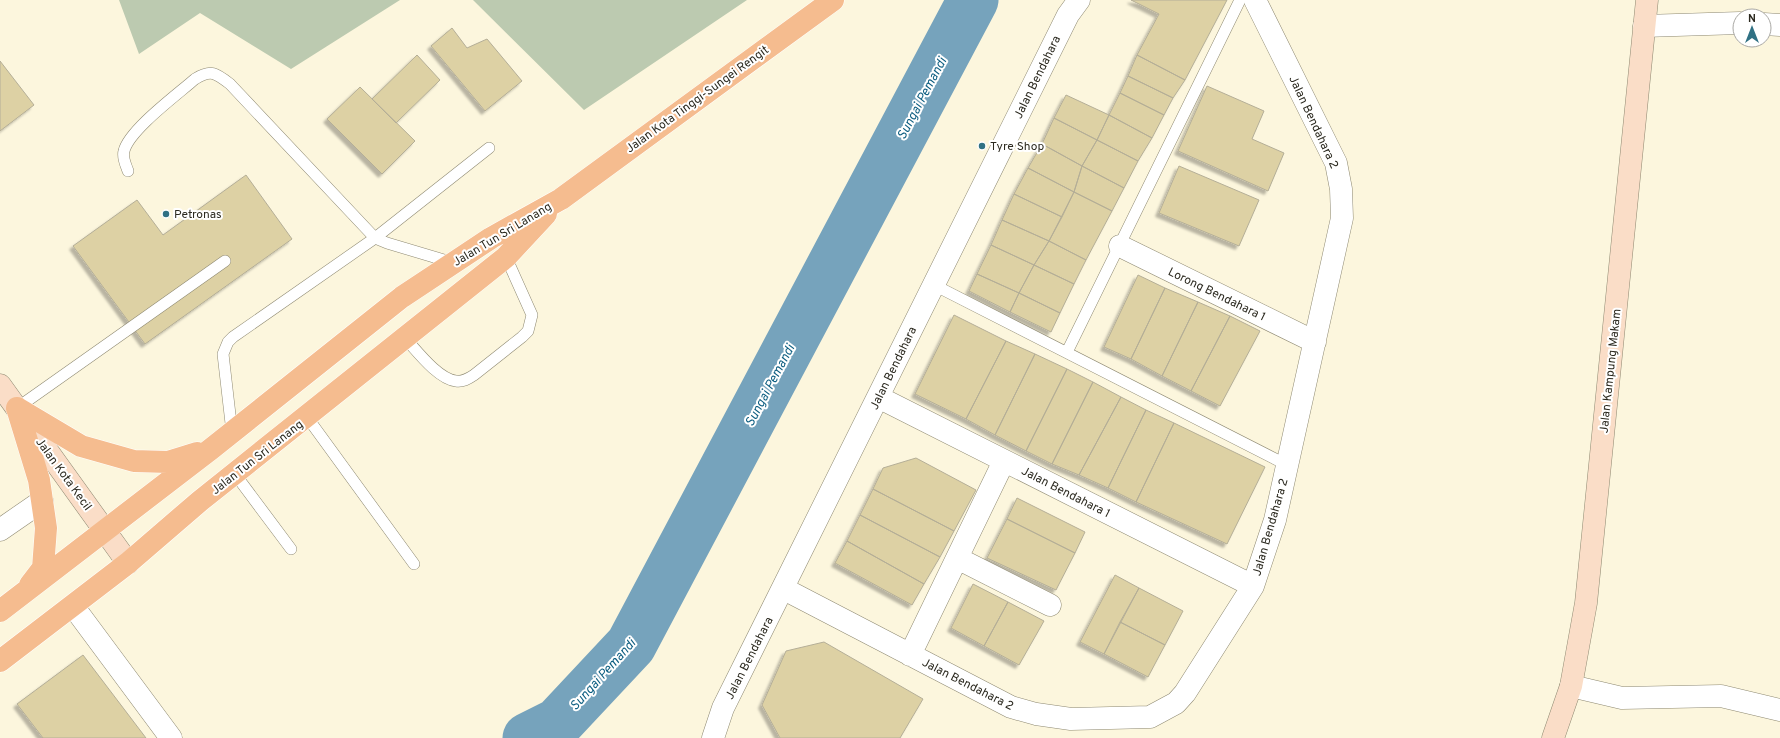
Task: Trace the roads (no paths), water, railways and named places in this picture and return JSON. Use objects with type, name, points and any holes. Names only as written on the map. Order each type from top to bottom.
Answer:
[{"type":"main road","name":"Jalan Kota Tinggi-Sungei Rengit","points":[[561,199],[833,0]]},
{"type":"main road","name":"Jalan Tun Sri Lanang","points":[[0,661],[128,563],[235,474],[506,257],[561,199]]},
{"type":"main road","name":"Jalan Tun Sri Lanang","points":[[0,611],[211,449],[402,297],[491,238],[561,199]]},
{"type":"main road","points":[[17,408],[81,446],[134,461],[168,462],[211,449]]},
{"type":"main road","points":[[17,408],[39,480],[46,528],[43,568],[25,592]]},
{"type":"street","name":"Jalan Bendahara","points":[[713,738],[723,708],[784,589],[1068,15],[1079,0]]},
{"type":"street","name":"Jalan Bendahara 2","points":[[784,589],[1010,707],[1036,714],[1071,719],[1150,717],[1176,703],[1185,693],[1254,586],[1275,520],[1342,218],[1341,189],[1336,163],[1255,0]]},
{"type":"street","name":"Jalan Kampung Makam","points":[[1553,738],[1571,686],[1586,603],[1647,0]]},
{"type":"street","points":[[1644,26],[1732,23]]},
{"type":"street","name":"Lorong Bendahara 1","points":[[1120,246],[1315,342]]},
{"type":"street","name":"Jalan Kota Kecil","points":[[0,385],[128,563]]},
{"type":"street","name":"Jalan Bendahara 1","points":[[878,397],[1254,586]]},
{"type":"street","points":[[910,655],[1004,461]]},
{"type":"street","points":[[0,530],[42,500]]},
{"type":"street","points":[[957,558],[1050,605]]},
{"type":"street","points":[[72,606],[171,738]]},
{"type":"street","points":[[1571,686],[1622,698],[1721,696],[1780,710]]},
{"type":"lane","points":[[1067,352],[1240,0]]},
{"type":"lane","points":[[128,171],[124,160],[124,151],[133,134],[195,79],[202,74],[214,73],[230,84],[375,238],[455,263]]},
{"type":"lane","points":[[232,432],[223,363],[223,354],[228,342],[375,238],[489,148]]},
{"type":"lane","points":[[405,338],[440,374],[447,379],[456,381],[465,380],[474,375],[522,337],[528,330],[532,315],[506,257]]},
{"type":"lane","points":[[17,408],[225,261]]},
{"type":"lane","points":[[934,285],[1287,465]]},
{"type":"lane","points":[[307,417],[414,564]]},
{"type":"lane","points":[[235,474],[292,549]]},
{"type":"waterway","name":"Sungai Pemandi","points":[[528,738],[558,723],[631,645],[973,0]]},
{"type":"place","name":"Tyre Shop","points":[[982,146]]},
{"type":"place","name":"Petronas","points":[[166,214]]}]
